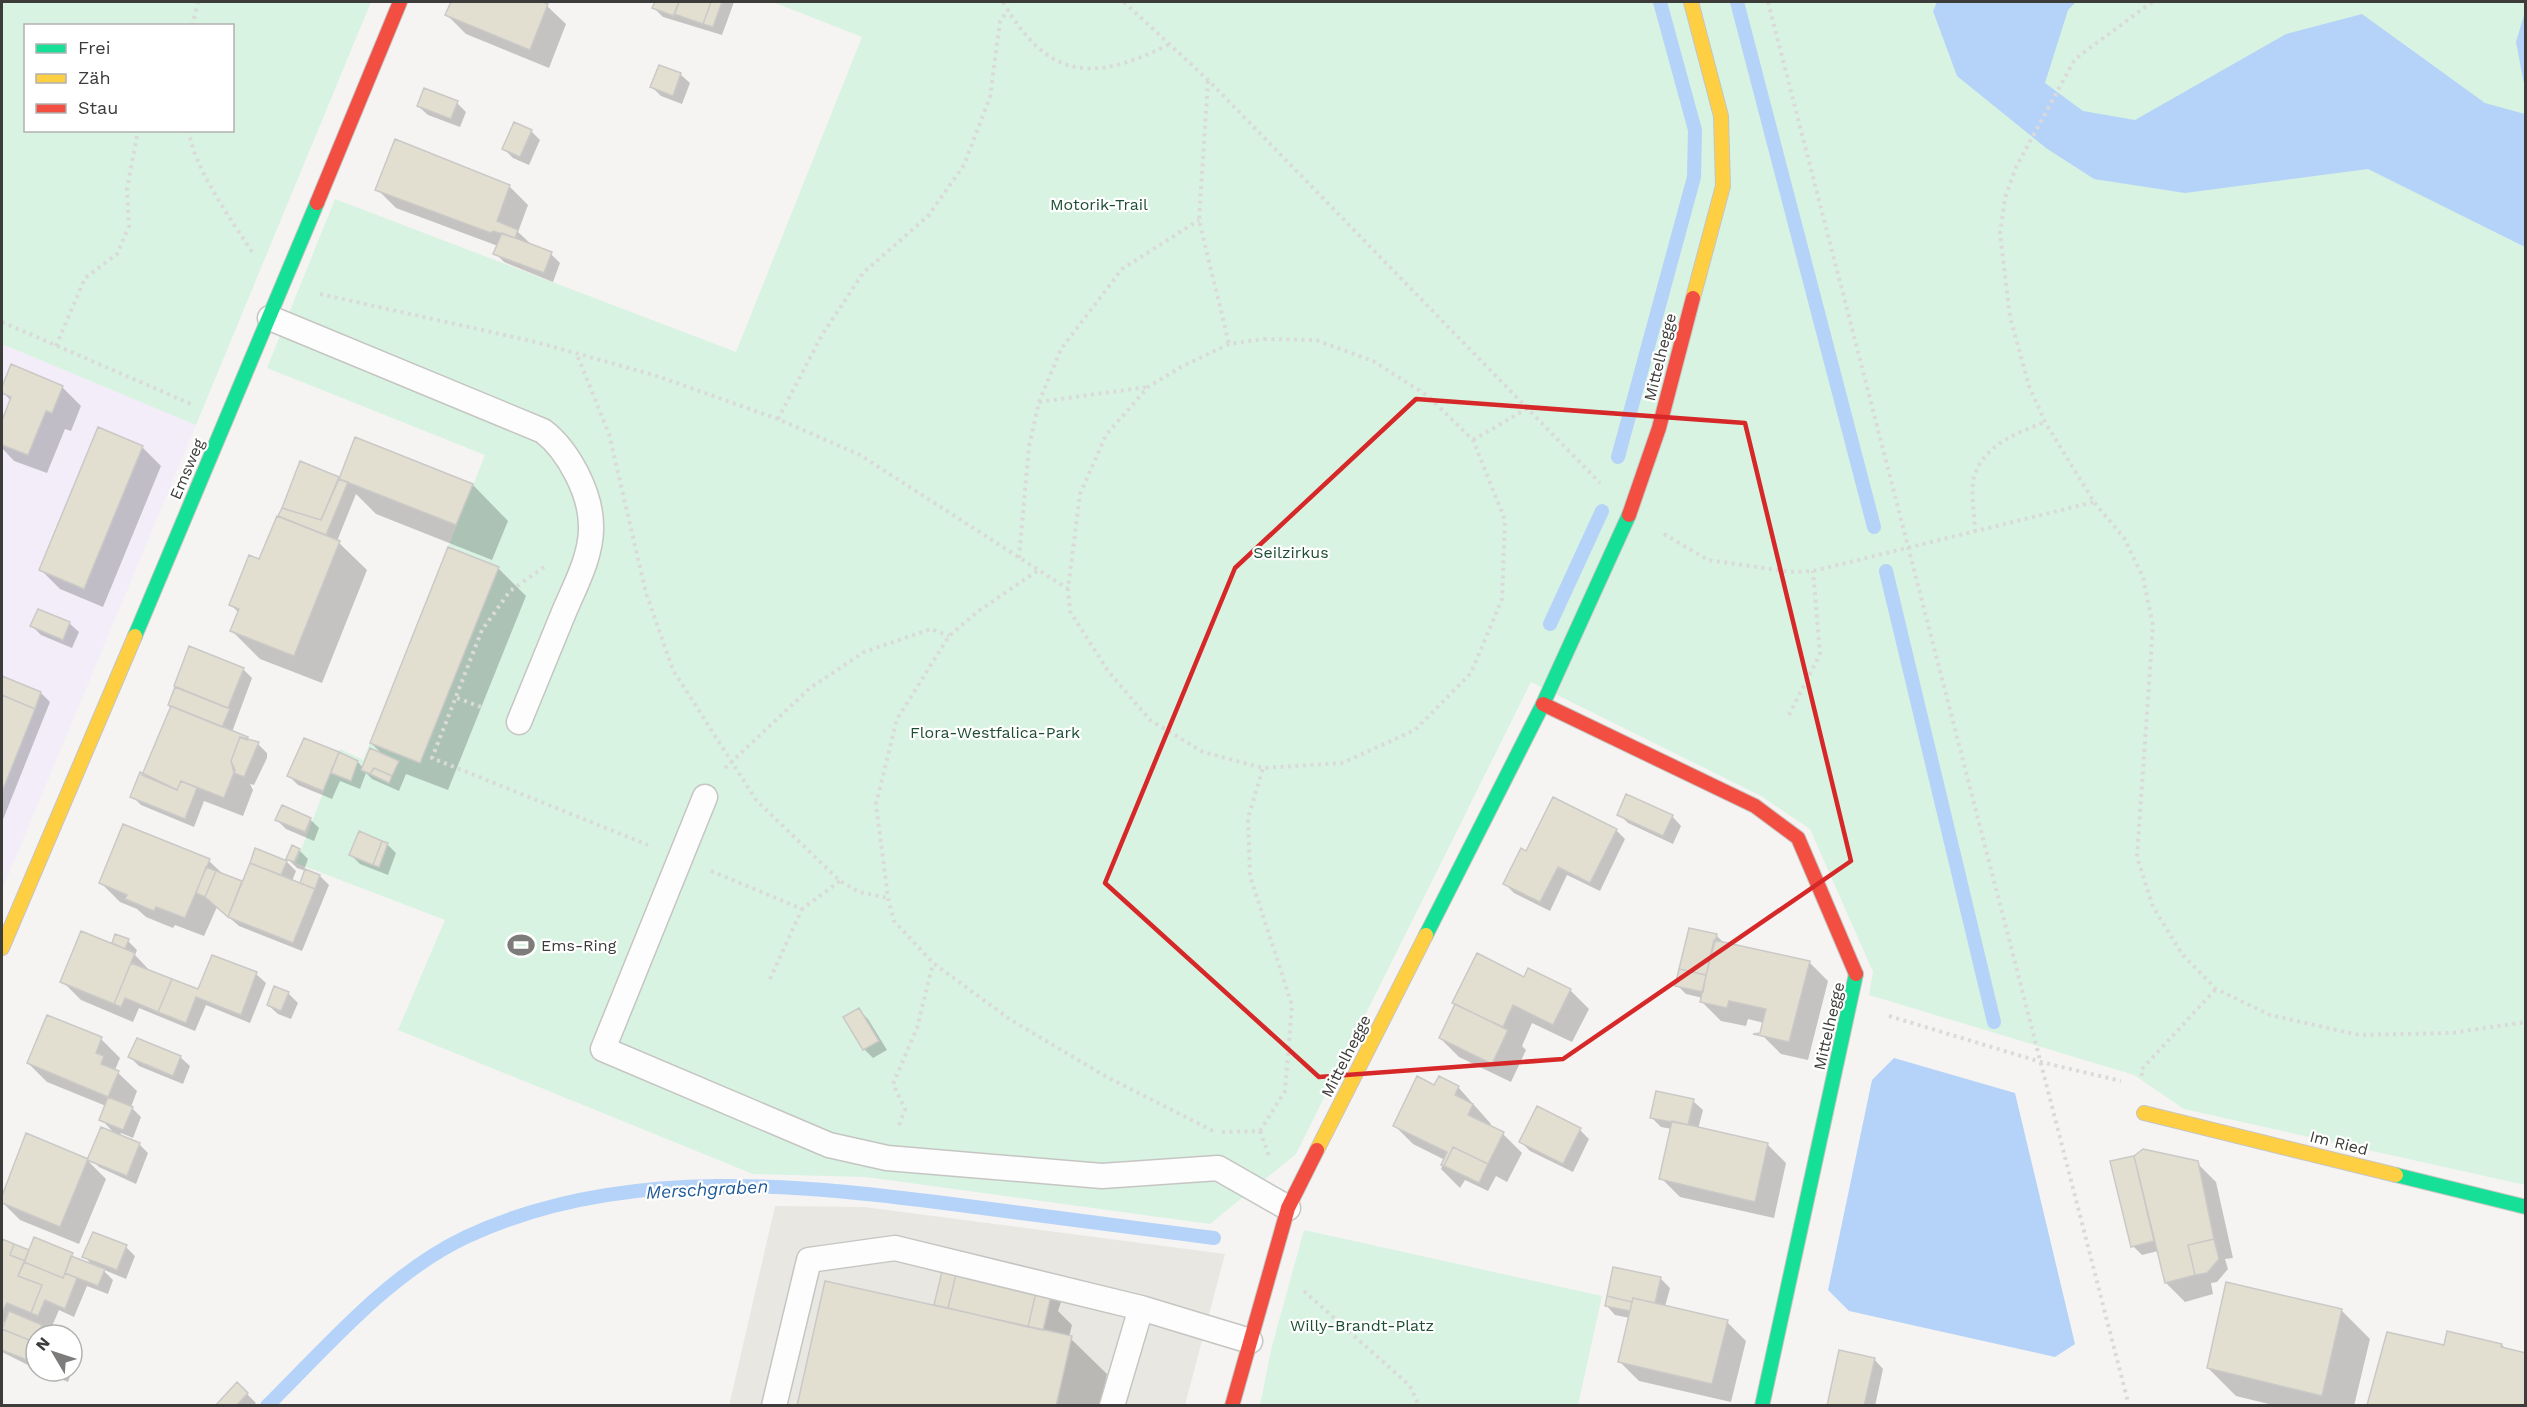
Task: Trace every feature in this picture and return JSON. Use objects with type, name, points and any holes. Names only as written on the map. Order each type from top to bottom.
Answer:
[{"type":"street","name":"Emsweg","points":[[2,948],[270,318],[400,2]]},
{"type":"street","name":"Mittelhegge","points":[[1232,1406],[1288,1208],[1543,704],[1630,513],[1659,428],[1723,186],[1721,116],[1691,2]]},
{"type":"street","name":"Mittelhegge","points":[[1543,704],[1755,806],[1798,838],[1857,977],[1762,1406]]},
{"type":"street","name":"Im Ried","points":[[2144,1113],[2526,1206]]},
{"type":"lane","points":[[270,318],[543,431],[558,442],[568,458],[583,490],[591,525],[586,558],[519,722]]},
{"type":"lane","points":[[705,797],[603,1049],[830,1145],[887,1158],[1102,1176],[1218,1168],[1288,1208]]},
{"type":"lane","points":[[774,1406],[809,1260],[895,1248],[1141,1308],[1250,1341]]},
{"type":"lane","points":[[1112,1406],[1141,1308]]},
{"type":"path","points":[[192,24],[198,2]]},
{"type":"path","points":[[1003,2],[1020,31],[1036,46],[1053,60],[1074,68],[1103,70],[1137,60],[1168,45]]},
{"type":"path","points":[[1124,2],[1208,80],[1630,513],[1708,560],[1791,572],[1813,571],[2094,502]]},
{"type":"path","points":[[1768,2],[1910,547],[2129,1406]]},
{"type":"path","points":[[2152,2],[2074,58],[2016,167],[2005,198],[2000,232],[2003,274],[2010,317],[2029,386],[2045,422],[2094,502],[2124,538],[2143,577],[2153,626],[2137,857],[2153,907],[2182,954],[2216,989],[2270,1015],[2358,1035],[2451,1033],[2526,1023]]},
{"type":"path","points":[[778,419],[822,334],[863,273],[928,216],[964,165],[990,97],[1000,21],[1008,10]]},
{"type":"path","points":[[1208,80],[1199,220],[1229,344]]},
{"type":"path","points":[[56,346],[85,279],[117,254],[129,226],[127,189],[138,132]]},
{"type":"path","points":[[189,132],[190,145],[228,217],[258,260],[284,284],[306,291],[536,342],[654,375],[778,419],[860,455],[957,515],[1019,559],[1068,589]]},
{"type":"path","points":[[1019,559],[1029,446],[1039,402],[1061,349],[1122,269],[1199,220]]},
{"type":"path","points":[[2,322],[226,419]]},
{"type":"path","points":[[1264,339],[1316,340],[1373,361],[1428,396],[1473,440],[1505,520],[1502,599],[1471,673],[1415,730],[1342,763],[1263,768],[1203,753],[1150,720],[1108,671],[1070,610],[1068,589],[1080,494],[1106,435],[1148,387],[1181,367],[1229,344],[1264,339]]},
{"type":"path","points":[[1039,402],[1148,387]]},
{"type":"path","points":[[1473,440],[1528,408]]},
{"type":"path","points":[[1975,533],[1974,478],[1985,456],[2007,438],[2045,422]]},
{"type":"path","points":[[586,558],[561,556],[510,591],[482,630],[432,758],[802,909]]},
{"type":"path","points":[[1037,571],[977,612],[949,636],[897,719],[876,804],[888,898],[894,921],[933,963],[1011,1020],[1105,1076],[1214,1132],[1260,1131],[1285,1091],[1292,1005],[1250,876],[1248,818],[1263,768]]},
{"type":"path","points":[[1789,715],[1820,654],[1813,571]]},
{"type":"path","points":[[730,760],[810,688],[864,652],[931,629],[949,636]]},
{"type":"path","points":[[673,670],[756,800],[840,881],[859,892],[888,898]]},
{"type":"path","points":[[457,698],[482,707]]},
{"type":"path","points":[[770,979],[802,909],[840,881]]},
{"type":"path","points":[[887,1158],[905,1109],[893,1084],[917,1028],[933,963]]},
{"type":"path","points":[[2144,1113],[2142,1070],[2216,989]]},
{"type":"path","points":[[1851,1004],[2041,1062],[2142,1086]]},
{"type":"path","points":[[1272,1264],[1291,1277],[1329,1316],[1410,1386],[1419,1406]]},
{"type":"highlighted area","points":[[1416,399],[1745,423],[1851,861],[1563,1059],[1319,1077],[1105,883],[1235,568]]},
{"type":"shaded area","points":[[2,344],[196,425],[2,890]]},
{"type":"shaded area","points":[[775,1206],[864,1207],[1225,1254],[1185,1405],[729,1406]]},
{"type":"green space","points":[[2,2],[371,2],[196,425],[2,344]]},
{"type":"green space","name":"Flora-Westfalica-Park","points":[[773,2],[2525,2],[2525,1185],[2184,1109],[2134,1075],[1869,995],[1873,972],[1810,829],[1761,796],[1531,682],[1296,1154],[1210,1224],[866,1177],[753,1174],[398,1030],[445,920],[296,863],[340,749],[363,760],[485,455],[267,368],[335,199],[736,352],[862,37]]},
{"type":"green space","name":"Willy-Brandt-Platz","points":[[1304,1230],[1602,1296],[1578,1405],[1260,1405],[1272,1346]]},
{"type":"water","points":[[1937,2],[2076,2],[2068,10],[2045,83],[2083,111],[2135,120],[2286,34],[2362,14],[2485,103],[2525,114],[2525,247],[2368,169],[2185,193],[2094,179],[2046,148],[1957,76],[1933,11]]},
{"type":"water","points":[[2525,12],[2525,89],[2516,42]]},
{"type":"water","points":[[1894,1058],[2015,1093],[2075,1344],[2055,1357],[1849,1311],[1828,1290],[1872,1080]]},
{"type":"building","points":[[451,2],[542,2],[548,4],[530,50],[445,15]]},
{"type":"building","points":[[655,2],[679,2],[674,16],[652,8]]},
{"type":"building","points":[[679,2],[711,2],[703,24],[674,14]]},
{"type":"building","points":[[711,2],[722,2],[713,27],[703,24]]},
{"type":"building","points":[[659,65],[681,73],[673,96],[650,87]]},
{"type":"building","points":[[424,88],[458,101],[451,119],[417,106]]},
{"type":"building","points":[[514,122],[532,130],[520,157],[502,149]]},
{"type":"building","points":[[395,139],[510,185],[497,221],[518,230],[515,238],[493,231],[491,233],[375,190]]},
{"type":"building","points":[[502,233],[552,252],[544,273],[493,254]]},
{"type":"building","points":[[11,364],[63,386],[52,413],[46,411],[28,455],[2,445],[2,421],[11,397],[2,393],[2,387]]},
{"type":"building","points":[[98,427],[143,446],[84,589],[39,570]]},
{"type":"building","points":[[355,437],[473,484],[456,525],[339,479]]},
{"type":"building","points":[[300,461],[339,477],[321,520],[282,508]]},
{"type":"building","points":[[339,479],[348,482],[326,535],[278,516],[282,508],[321,520]]},
{"type":"building","points":[[277,516],[340,541],[294,656],[230,631],[239,609],[229,605],[249,555],[259,559]]},
{"type":"building","points":[[448,547],[499,567],[420,763],[370,743]]},
{"type":"building","points":[[38,609],[70,622],[63,640],[30,626]]},
{"type":"building","points":[[189,646],[244,668],[228,708],[174,686]]},
{"type":"building","points":[[2,676],[41,692],[35,709],[2,695]]},
{"type":"building","points":[[175,687],[230,709],[222,727],[168,705]]},
{"type":"building","points":[[2,695],[35,709],[2,792]]},
{"type":"building","points":[[171,706],[248,737],[247,740],[240,737],[231,761],[235,770],[224,798],[181,781],[177,790],[142,775]]},
{"type":"building","points":[[240,737],[259,742],[244,777],[234,773],[231,761]]},
{"type":"building","points":[[304,738],[339,752],[323,791],[287,776]]},
{"type":"building","points":[[370,748],[399,761],[392,776],[374,768],[370,774],[361,770]]},
{"type":"building","points":[[339,752],[358,761],[351,781],[331,773]]},
{"type":"building","points":[[374,768],[392,776],[389,783],[370,774]]},
{"type":"building","points":[[140,772],[177,790],[181,781],[197,788],[185,819],[130,797]]},
{"type":"building","points":[[1626,794],[1673,815],[1663,836],[1617,815]]},
{"type":"building","points":[[1553,797],[1617,829],[1590,883],[1558,867],[1540,902],[1503,884],[1521,848],[1526,851]]},
{"type":"building","points":[[282,805],[311,818],[305,832],[275,820]]},
{"type":"building","points":[[123,824],[210,859],[185,918],[156,907],[154,911],[125,899],[127,895],[99,883]]},
{"type":"building","points":[[359,831],[382,841],[373,865],[349,855]]},
{"type":"building","points":[[382,841],[388,843],[379,867],[373,865]]},
{"type":"building","points":[[292,845],[300,849],[294,862],[286,859]]},
{"type":"building","points":[[255,848],[287,861],[281,875],[250,863]]},
{"type":"building","points":[[250,863],[315,889],[293,943],[228,917]]},
{"type":"building","points":[[206,867],[216,871],[205,897],[196,893]]},
{"type":"building","points":[[305,869],[320,875],[315,889],[300,883]]},
{"type":"building","points":[[216,871],[242,881],[228,917],[205,897]]},
{"type":"building","points":[[1689,928],[1717,934],[1706,975],[1679,969]]},
{"type":"building","points":[[81,931],[135,953],[114,1004],[60,982]]},
{"type":"building","points":[[115,934],[129,939],[125,949],[112,943]]},
{"type":"building","points":[[1714,940],[1810,961],[1789,1042],[1753,1034],[1760,1033],[1766,1009],[1729,1001],[1727,1008],[1700,1002]]},
{"type":"building","points":[[1477,953],[1524,977],[1528,968],[1571,989],[1553,1025],[1513,1005],[1503,1027],[1452,1003]]},
{"type":"building","points":[[212,955],[257,972],[241,1015],[196,997],[186,1023],[158,1012],[172,979],[198,989]]},
{"type":"building","points":[[131,963],[172,979],[158,1012],[125,998],[121,1007],[114,1004]]},
{"type":"building","points":[[1679,969],[1706,975],[1703,992],[1675,986]]},
{"type":"building","points":[[274,986],[289,992],[281,1011],[267,1005]]},
{"type":"building","points":[[1455,1004],[1508,1030],[1492,1064],[1439,1038]]},
{"type":"building","points":[[859,1008],[879,1041],[863,1050],[843,1017]]},
{"type":"building","points":[[47,1015],[102,1037],[96,1053],[104,1056],[101,1064],[119,1071],[108,1097],[27,1063]]},
{"type":"building","points":[[137,1038],[181,1056],[173,1076],[128,1057]]},
{"type":"building","points":[[1417,1076],[1434,1085],[1439,1076],[1459,1086],[1455,1095],[1473,1104],[1468,1115],[1504,1132],[1488,1164],[1453,1147],[1444,1166],[1441,1165],[1447,1152],[1393,1126]]},
{"type":"building","points":[[1656,1091],[1694,1099],[1688,1125],[1650,1118]]},
{"type":"building","points":[[108,1097],[133,1107],[123,1130],[99,1120]]},
{"type":"building","points":[[1537,1106],[1581,1128],[1563,1164],[1519,1142]]},
{"type":"building","points":[[1672,1121],[1768,1143],[1755,1202],[1659,1179]]},
{"type":"building","points":[[101,1127],[140,1143],[127,1176],[87,1160]]},
{"type":"building","points":[[26,1133],[88,1159],[60,1227],[2,1203],[2,1196]]},
{"type":"building","points":[[1453,1147],[1488,1164],[1479,1183],[1444,1166]]},
{"type":"building","points":[[2143,1149],[2198,1161],[2214,1239],[2188,1245],[2195,1275],[2165,1283],[2134,1156]]},
{"type":"building","points":[[2134,1156],[2154,1241],[2131,1247],[2110,1161]]},
{"type":"building","points":[[93,1232],[127,1245],[117,1270],[82,1257]]},
{"type":"building","points":[[34,1237],[73,1253],[63,1278],[24,1262]]},
{"type":"building","points":[[2,1239],[14,1244],[10,1255],[25,1261],[18,1276],[42,1285],[31,1313],[7,1303],[2,1312]]},
{"type":"building","points":[[2214,1239],[2219,1259],[2207,1273],[2195,1275],[2188,1245]]},
{"type":"building","points":[[14,1244],[29,1250],[25,1261],[10,1255]]},
{"type":"building","points":[[71,1256],[105,1269],[98,1286],[65,1273]]},
{"type":"building","points":[[24,1262],[63,1278],[65,1273],[77,1278],[65,1309],[45,1300],[38,1316],[31,1313],[42,1285],[18,1276]]},
{"type":"building","points":[[943,1267],[957,1270],[948,1308],[934,1305]]},
{"type":"building","points":[[1613,1267],[1661,1277],[1655,1303],[1633,1298],[1632,1302],[1607,1296]]},
{"type":"building","points":[[957,1270],[1037,1288],[1028,1327],[948,1308]]},
{"type":"building","points":[[825,1281],[1072,1336],[1056,1406],[797,1406]]},
{"type":"building","points":[[2226,1282],[2342,1309],[2322,1396],[2207,1368]]},
{"type":"building","points":[[1037,1288],[1052,1291],[1043,1330],[1028,1327]]},
{"type":"building","points":[[1607,1296],[1632,1302],[1630,1311],[1605,1306]]},
{"type":"building","points":[[1633,1298],[1728,1320],[1712,1384],[1618,1362]]},
{"type":"building","points":[[9,1311],[37,1323],[24,1323],[24,1338],[2,1329]]},
{"type":"building","points":[[2,1329],[24,1338],[24,1359],[2,1350]]},
{"type":"building","points":[[2447,1331],[2502,1344],[2501,1347],[2526,1353],[2525,1406],[2367,1405],[2387,1332],[2444,1345]]},
{"type":"building","points":[[1839,1350],[1875,1358],[1864,1406],[1827,1406]]},
{"type":"building","points":[[237,1382],[248,1393],[236,1406],[215,1406]]},
{"type":"waterway","points":[[1618,457],[1694,177],[1695,130],[1660,2]]},
{"type":"waterway","points":[[1737,2],[1874,527]]},
{"type":"waterway","points":[[1550,624],[1602,511]]},
{"type":"waterway","points":[[1886,571],[1994,1022]]},
{"type":"waterway","name":"Merschgraben","points":[[267,1406],[360,1313],[385,1291],[438,1252],[466,1237],[526,1214],[589,1198],[652,1189],[717,1186],[782,1187],[911,1199],[1214,1238]]},
{"type":"traffic: fast","points":[[135,636],[317,203]]},
{"type":"traffic: fast","points":[[1426,935],[1543,704],[1629,515]]},
{"type":"traffic: fast","points":[[1762,1406],[1856,974]]},
{"type":"traffic: fast","points":[[2396,1175],[2526,1207]]},
{"type":"traffic: slow","points":[[1691,2],[1721,116],[1723,186],[1693,298]]},
{"type":"traffic: slow","points":[[2,948],[135,636]]},
{"type":"traffic: slow","points":[[1317,1150],[1426,935]]},
{"type":"traffic: slow","points":[[2144,1113],[2396,1175]]},
{"type":"traffic: jam","points":[[317,203],[400,2]]},
{"type":"traffic: jam","points":[[1629,515],[1659,428],[1693,298]]},
{"type":"traffic: jam","points":[[1543,704],[1755,806],[1798,838],[1856,974]]},
{"type":"traffic: jam","points":[[1232,1406],[1288,1208],[1317,1150]]},
{"type":"place","name":"Ems-Ring","points":[[521,945]]},
{"type":"park label","name":"Motorik-Trail","points":[[1099,204]]},
{"type":"park label","name":"Seilzirkus","points":[[1291,552]]}]
